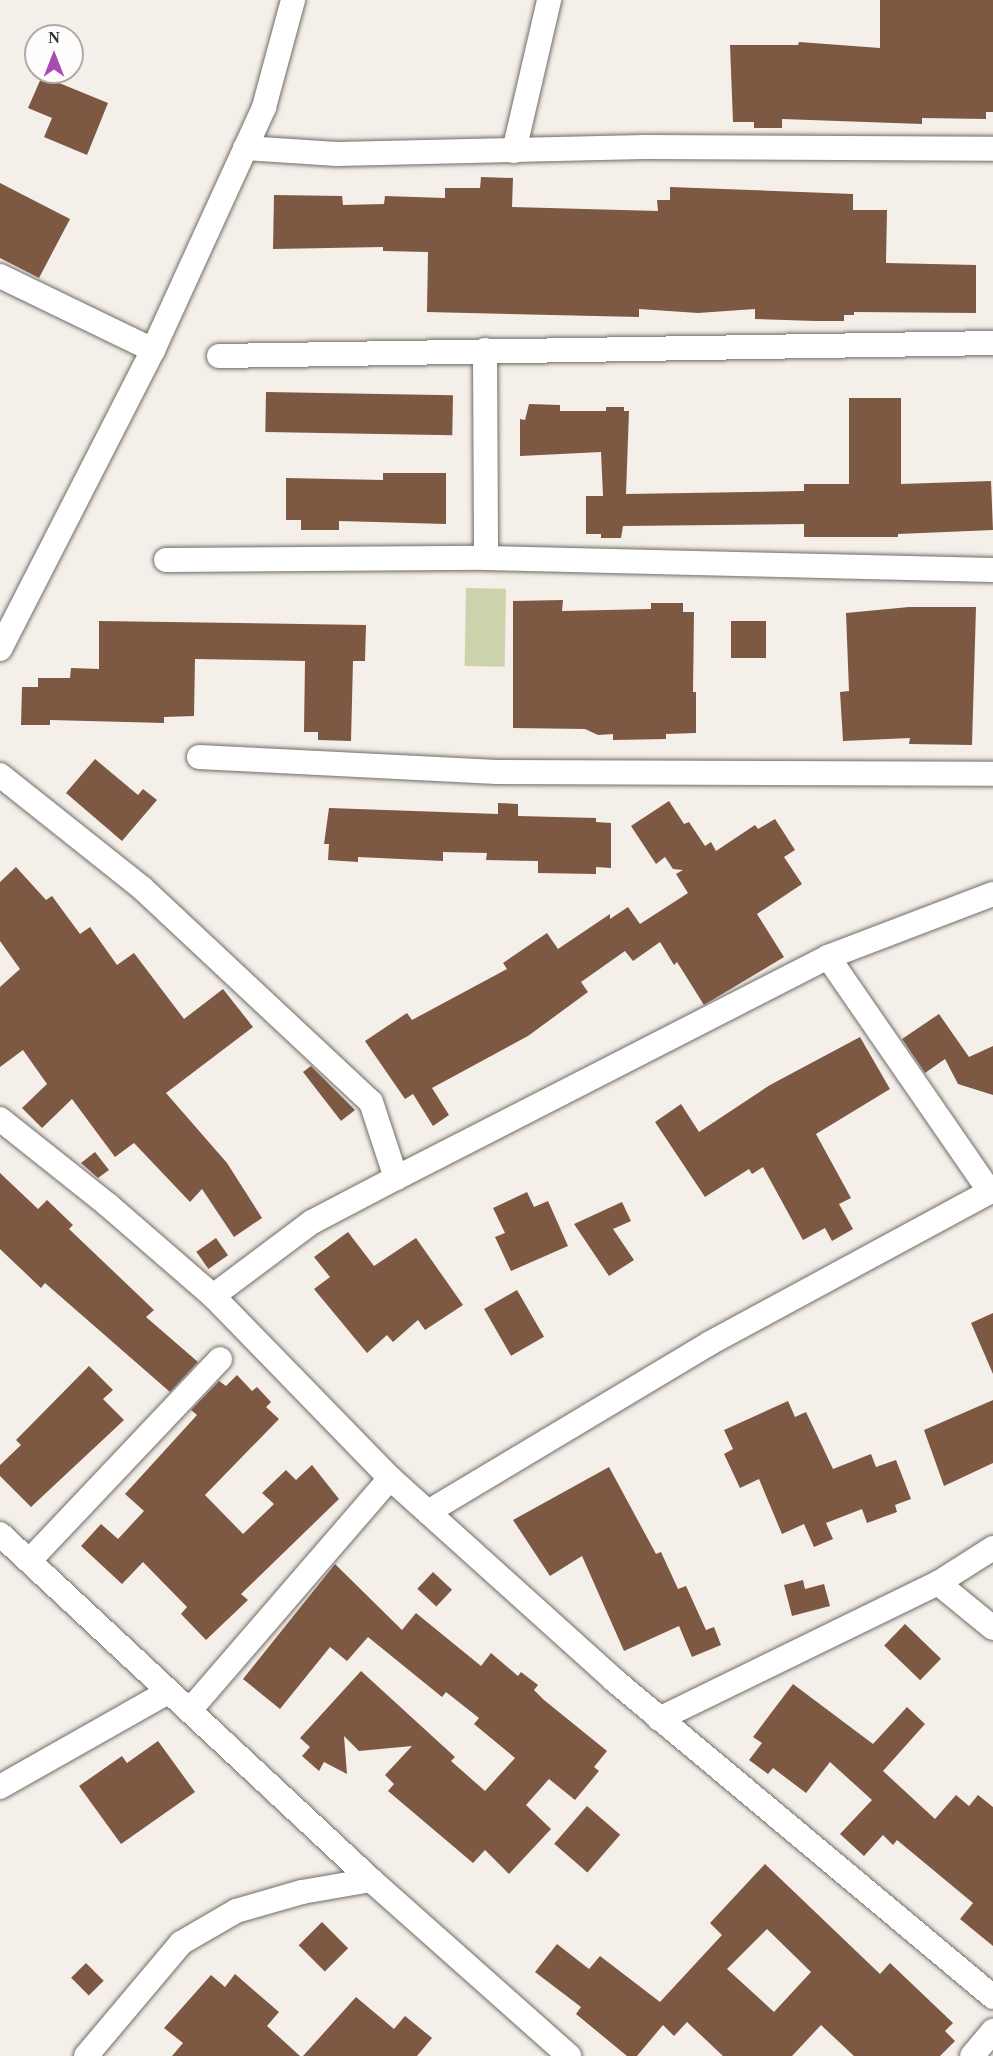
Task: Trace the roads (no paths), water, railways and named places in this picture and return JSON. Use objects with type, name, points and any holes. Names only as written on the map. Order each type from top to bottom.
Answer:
[{"type":"street","points":[[0,649],[153,350],[264,107],[293,0]]},
{"type":"street","points":[[514,151],[549,0]]},
{"type":"street","points":[[245,148],[337,154],[645,147],[993,149]]},
{"type":"street","points":[[0,276],[153,350]]},
{"type":"street","points":[[219,356],[993,343]]},
{"type":"street","points":[[485,350],[486,558]]},
{"type":"street","points":[[166,560],[486,558],[993,570]]},
{"type":"street","points":[[199,757],[497,771],[993,774]]},
{"type":"street","points":[[0,775],[142,888],[371,1102],[396,1178]]},
{"type":"street","points":[[213,1296],[312,1222],[396,1178],[828,957],[993,894]]},
{"type":"street","points":[[428,1512],[710,1343],[991,1191],[828,957]]},
{"type":"street","points":[[0,1119],[108,1205],[213,1296],[390,1478],[659,1719],[993,1997]]},
{"type":"street","points":[[31,1559],[220,1359]]},
{"type":"street","points":[[190,1710],[390,1478]]},
{"type":"street","points":[[0,1534],[31,1559],[168,1692],[371,1880],[569,2056]]},
{"type":"street","points":[[659,1719],[938,1583],[993,1548]]},
{"type":"street","points":[[938,1583],[993,1628]]},
{"type":"street","points":[[0,1787],[168,1692]]},
{"type":"street","points":[[96,2052],[180,1943],[236,1911],[302,1892],[371,1880]]},
{"type":"street","points":[[972,2056],[993,2031]]}]
